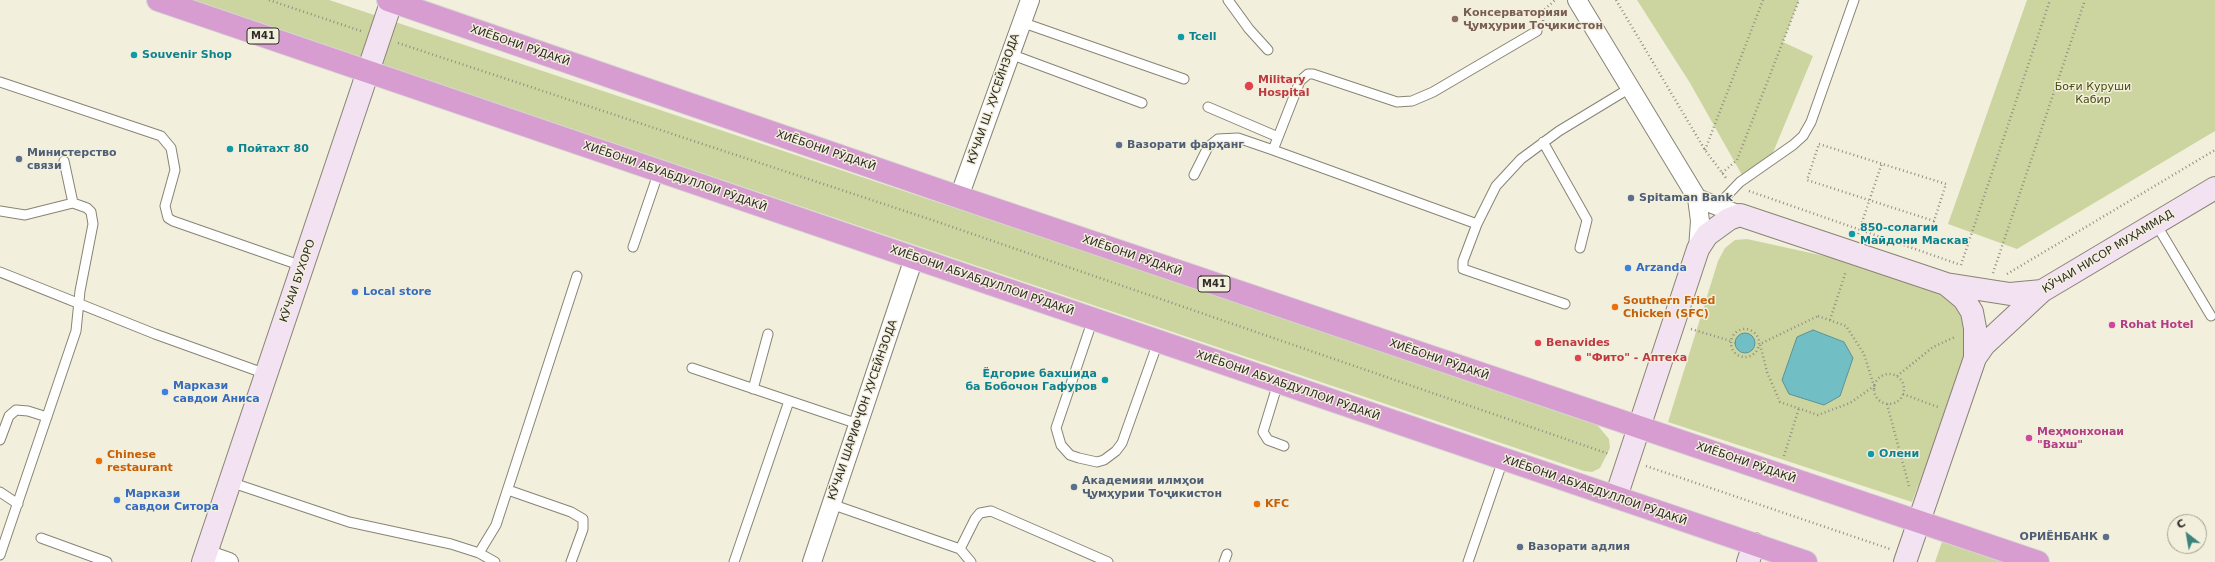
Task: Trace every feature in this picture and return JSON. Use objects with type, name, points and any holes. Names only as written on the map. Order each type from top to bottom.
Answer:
[{"type":"highway","name":"ХИЁБОНИ АБУАБДУЛЛОИ РӮДАКӢ","points":[[158,0],[1503,460],[1616,497],[1751,553],[1806,562]]},
{"type":"highway","name":"ХИЁБОНИ РӮДАКӢ","points":[[391,0],[959,197],[2038,562]]},
{"type":"street","name":"КӮЧАИ БУХОРО","points":[[204,558],[380,37],[391,0]]},
{"type":"street","name":"КӮЧАИ Ш. ҲУСЕЙНЗОДА","points":[[959,197],[1030,0]]},
{"type":"street","points":[[1577,0],[1697,198],[1700,221],[1698,249]]},
{"type":"street","name":"КӮЧАИ НИСОР МУҲАММАД","points":[[1975,358],[1991,338],[2042,291],[2215,188]]},
{"type":"street","points":[[1697,198],[1740,215],[1946,284],[2010,294],[2042,291]]},
{"type":"street","points":[[1616,497],[1698,249],[1703,240],[1714,229],[1729,219],[1740,215]]},
{"type":"street","name":"КӮЧАИ ШАРИФҶОН ҲУСЕЙНЗОДА","points":[[812,562],[914,258]]},
{"type":"street","name":"КӮЧАИ НИСОР МУҲАММАД","points":[[1906,558],[1975,358],[1975,328],[1972,312],[1964,299],[1946,284]]},
{"type":"street","points":[[204,558],[229,562]]},
{"type":"lane","points":[[1228,0],[1249,29],[1268,50]]},
{"type":"lane","points":[[1717,206],[1735,186],[1793,145],[1807,130],[1854,0]]},
{"type":"lane","points":[[1021,22],[1184,79]]},
{"type":"lane","points":[[1273,150],[1300,81],[1308,74],[1313,74],[1396,102],[1412,101],[1433,92],[1537,31]]},
{"type":"lane","points":[[1010,54],[1142,102]]},
{"type":"lane","points":[[0,82],[161,136],[171,148],[175,170],[165,206],[168,218],[303,266]]},
{"type":"lane","points":[[1565,304],[1463,269],[1463,261],[1476,224],[1489,197],[1503,176],[1543,142],[1630,88]]},
{"type":"lane","points":[[1208,107],[1278,137]]},
{"type":"lane","points":[[1194,175],[1208,148],[1218,139],[1238,138],[1476,224]]},
{"type":"lane","points":[[1543,142],[1587,220],[1580,248]]},
{"type":"lane","points":[[64,161],[73,203]]},
{"type":"lane","points":[[633,247],[659,171]]},
{"type":"lane","points":[[0,211],[25,215],[73,203],[87,208],[91,212],[93,224],[82,280],[76,331],[0,555]]},
{"type":"lane","points":[[2156,224],[2211,316]]},
{"type":"lane","points":[[0,272],[188,346],[266,374]]},
{"type":"lane","points":[[479,553],[495,529],[578,276]]},
{"type":"lane","points":[[1093,320],[1056,428],[1060,445],[1070,455],[1097,462],[1104,460],[1116,451],[1122,443],[1158,342]]},
{"type":"lane","points":[[753,389],[768,334]]},
{"type":"lane","points":[[692,368],[858,424]]},
{"type":"lane","points":[[1278,383],[1263,432],[1268,440],[1284,446]]},
{"type":"lane","points":[[734,562],[789,401]]},
{"type":"lane","points":[[0,440],[9,416],[16,410],[28,411],[47,417]]},
{"type":"lane","points":[[1468,562],[1503,460]]},
{"type":"lane","points":[[230,482],[349,522],[444,542],[479,553],[495,562]]},
{"type":"lane","points":[[508,490],[572,512],[583,519],[583,529],[571,562]]},
{"type":"lane","points":[[0,492],[18,504]]},
{"type":"lane","points":[[831,504],[960,550],[971,562]]},
{"type":"lane","points":[[960,550],[974,519],[980,513],[991,511],[1108,562]]},
{"type":"lane","points":[[41,538],[96,560],[107,562]]},
{"type":"path","points":[[269,0],[935,221],[1628,460],[1906,558]]},
{"type":"path","points":[[1537,31],[1542,25],[1544,10],[1555,0]]},
{"type":"path","points":[[1616,0],[1705,150],[1722,173],[1735,186],[1859,228],[1967,267]]},
{"type":"path","points":[[1705,150],[1763,0]]},
{"type":"path","points":[[1722,173],[1737,160],[1799,0]]},
{"type":"path","points":[[1961,265],[2050,0]]},
{"type":"path","points":[[1986,273],[1992,275],[2085,0]]},
{"type":"path","points":[[1819,144],[1882,163],[1946,184],[1934,221],[1807,180],[1819,144]]},
{"type":"path","points":[[2000,278],[2215,150]]},
{"type":"path","points":[[1830,320],[1859,228],[1882,163]]},
{"type":"path","points":[[1897,376],[1903,384],[1903,394],[1896,402],[1887,404],[1878,399],[1875,395],[1874,386],[1864,354],[1846,326],[1818,316],[1760,344],[1753,355],[1744,357],[1733,350],[1731,341],[1736,332],[1740,330],[1749,329],[1757,335],[1760,344],[1768,372],[1780,402],[1818,415],[1850,403],[1874,386],[1876,381],[1883,375],[1897,376],[1933,347],[1975,328]]},
{"type":"path","points":[[1674,323],[1731,341]]},
{"type":"path","points":[[1903,394],[1956,413]]},
{"type":"path","points":[[1887,404],[1911,492]]},
{"type":"path","points":[[1778,474],[1799,408]]},
{"type":"green space","points":[[190,0],[329,0],[1593,420],[1609,439],[1610,448],[1600,468],[1592,472],[1584,471]]},
{"type":"green space","points":[[1637,0],[1799,0],[1783,42],[1813,56],[1772,155],[1742,175],[1690,83]]},
{"type":"green space","name":"Боғи Куруши Кабир","points":[[2027,0],[2215,0],[2215,131],[2017,249],[1948,224]]},
{"type":"green space","points":[[1747,239],[1852,262],[1945,293],[1959,311],[1965,330],[1968,355],[1912,502],[1668,422],[1718,261],[1725,248],[1735,240]]},
{"type":"green space","points":[[1943,539],[2010,562],[1935,562]]},
{"type":"water","points":[[1813,330],[1844,342],[1853,358],[1840,396],[1824,405],[1789,394],[1782,380],[1797,337]]},
{"type":"water","points":[[1745,333],[1752,336],[1755,343],[1752,350],[1745,353],[1738,350],[1735,343],[1738,336]]},
{"type":"place","name":"Консерваторияи Ҷумҳурии Тоҷикистон","points":[[1455,19]]},
{"type":"place","name":"Tcell","points":[[1181,37]]},
{"type":"place","name":"Souvenir Shop","points":[[134,55]]},
{"type":"place","name":"Military Hospital","points":[[1249,86]]},
{"type":"place","name":"Вазорати фарҳанг","points":[[1119,145]]},
{"type":"place","name":"Пойтахт 80","points":[[230,149]]},
{"type":"place","name":"Министерство связи","points":[[19,159]]},
{"type":"place","name":"Spitaman Bank","points":[[1631,198]]},
{"type":"place","name":"850-солагии Майдони Маскав","points":[[1852,234]]},
{"type":"place","name":"Arzanda","points":[[1628,268]]},
{"type":"place","name":"Local store","points":[[355,292]]},
{"type":"place","name":"Southern Fried Chicken (SFC)","points":[[1615,307]]},
{"type":"place","name":"Rohat Hotel","points":[[2112,325]]},
{"type":"place","name":"Benavides","points":[[1538,343]]},
{"type":"place","name":"\"Фито\" - Аптека","points":[[1578,358]]},
{"type":"place","name":"Ёдгорие бахшида ба Бобочон Гафуров","points":[[1105,380]]},
{"type":"place","name":"Маркази савдои Аниса","points":[[165,392]]},
{"type":"place","name":"Меҳмонхонаи \"Вахш\"","points":[[2029,438]]},
{"type":"place","name":"Олени","points":[[1871,454]]},
{"type":"place","name":"Chinese restaurant","points":[[99,461]]},
{"type":"place","name":"Академияи илмҳои Ҷумҳурии Тоҷикистон","points":[[1074,487]]},
{"type":"place","name":"Маркази савдои Ситора","points":[[117,500]]},
{"type":"place","name":"KFC","points":[[1257,504]]},
{"type":"place","name":"ОРИЁНБАНК","points":[[2106,537]]},
{"type":"place","name":"Вазорати адлия","points":[[1520,547]]}]
